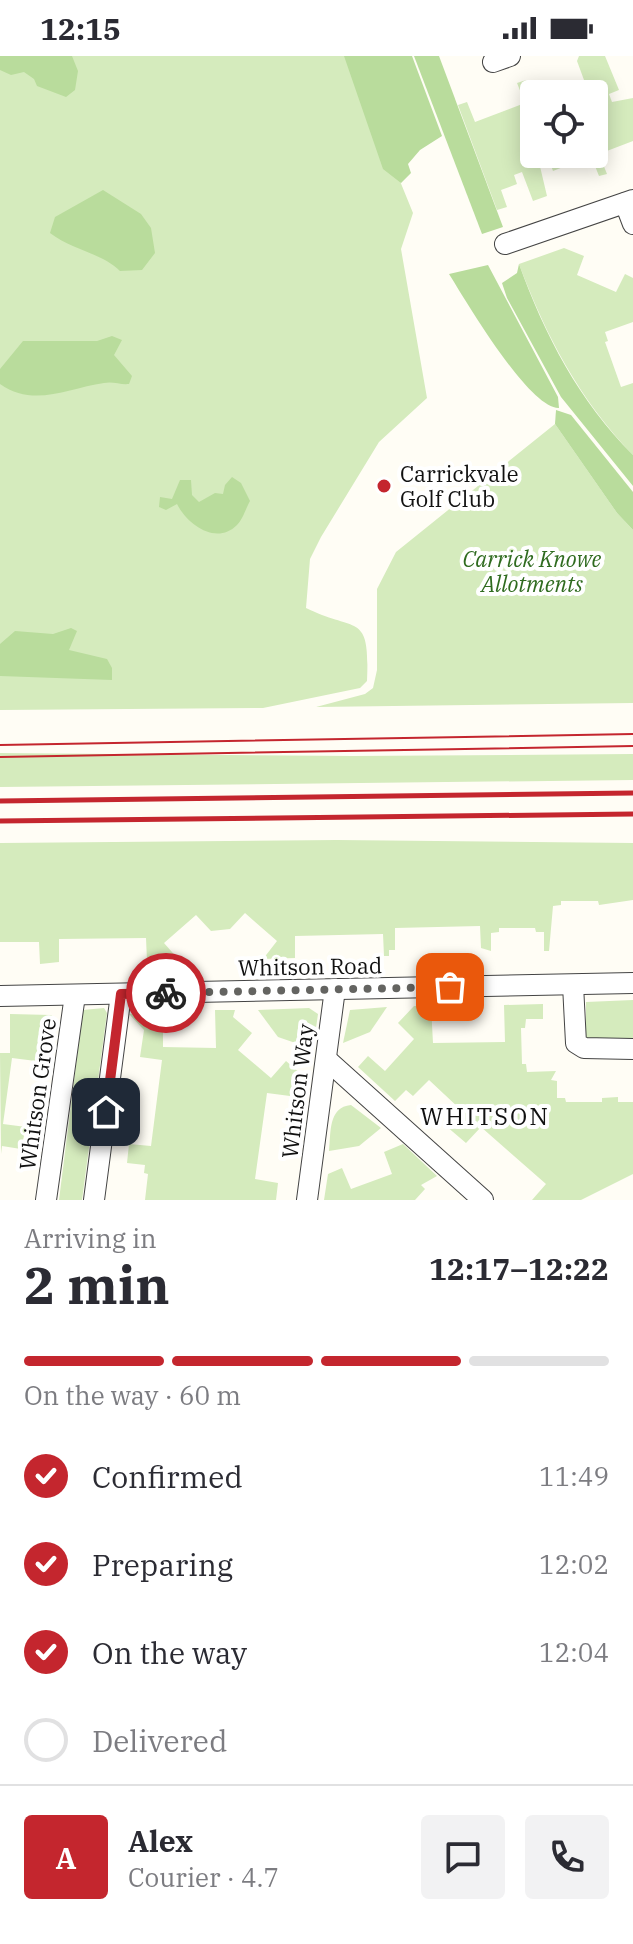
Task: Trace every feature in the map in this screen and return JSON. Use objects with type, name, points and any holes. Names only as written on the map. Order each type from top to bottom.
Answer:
[{"type":"street","points":[[505,244],[629,201],[633,224]]},
{"type":"street","name":"Whitson Road","points":[[0,996],[633,983]]},
{"type":"street","points":[[573,985],[576,1043],[584,1048],[633,1049]]},
{"type":"street","name":"Whitson Way","points":[[307,1200],[335,989]]},
{"type":"street","points":[[94,1200],[121,994]]},
{"type":"street","name":"Whitson Grove","points":[[46,1200],[75,995]]},
{"type":"street","points":[[326,1059],[483,1200]]},
{"type":"green space","points":[[0,56],[349,56],[413,213],[401,249],[427,398],[379,442],[310,559],[306,608],[357,628],[366,644],[367,681],[360,688],[263,708],[0,710]]},
{"type":"green space","points":[[0,56],[72,56],[78,71],[75,90],[66,97],[37,86],[34,79],[24,72],[11,75],[0,70]]},
{"type":"green space","points":[[344,56],[412,56],[442,136],[420,150],[408,164],[411,173],[401,183],[383,169]]},
{"type":"green space","points":[[414,56],[439,56],[503,227],[482,234]]},
{"type":"green space","points":[[579,56],[605,56],[619,90],[609,94],[612,102],[633,98],[633,141],[608,151],[608,80],[584,80],[577,61]]},
{"type":"green space","points":[[467,102],[475,122],[520,105],[520,168],[540,168],[547,196],[533,201],[522,172],[514,175],[517,184],[501,190],[507,207],[497,210],[458,105]]},
{"type":"green space","points":[[596,168],[605,168],[607,174],[599,176]]},
{"type":"green space","points":[[103,190],[141,214],[151,228],[155,253],[142,270],[120,271],[105,260],[50,233],[55,217]]},
{"type":"green space","points":[[564,248],[584,256],[577,275],[616,292],[625,274],[633,278],[633,322],[605,332],[608,341],[605,342],[621,387],[633,383],[633,455],[596,412],[566,366],[519,264]]},
{"type":"green space","points":[[519,264],[552,342],[580,390],[633,455],[633,486],[561,397],[507,298],[502,283],[517,273]]},
{"type":"green space","points":[[488,265],[558,397],[559,408],[546,404],[515,373],[449,274]]},
{"type":"green space","points":[[112,336],[122,340],[114,355],[132,376],[129,384],[107,383],[38,396],[13,391],[0,384],[0,369],[23,341],[97,341]]},
{"type":"green space","points":[[556,410],[571,415],[633,492],[633,530],[617,513],[555,424]]},
{"type":"green space","name":"Carrick Knowe Allotments","points":[[555,424],[617,513],[633,530],[633,703],[316,707],[365,694],[373,688],[377,670],[377,589],[396,552]]},
{"type":"green space","points":[[232,477],[241,483],[250,501],[239,523],[229,531],[211,533],[203,530],[188,519],[177,504],[166,510],[159,507],[160,497],[172,499],[180,480],[191,480],[192,495],[199,502],[215,493],[223,494],[225,485]]},
{"type":"green space","points":[[71,628],[77,631],[69,650],[107,659],[112,668],[112,680],[0,676],[0,644],[15,631],[53,634]]},
{"type":"green space","points":[[0,753],[353,756],[633,754],[633,780],[0,787]]},
{"type":"green space","points":[[337,840],[633,843],[633,900],[599,905],[598,901],[561,901],[561,905],[553,906],[549,951],[544,951],[544,932],[536,932],[535,928],[499,928],[499,932],[491,933],[491,951],[481,948],[480,926],[395,928],[395,950],[389,950],[389,956],[384,956],[383,934],[295,936],[295,958],[263,959],[277,941],[245,913],[230,929],[211,931],[196,915],[164,943],[179,960],[147,961],[146,938],[59,939],[59,962],[40,964],[39,942],[0,942],[0,843]]},
{"type":"green space","points":[[633,1000],[633,1039],[586,1038],[586,1002]]},
{"type":"green space","points":[[543,1004],[543,1019],[526,1019],[525,1028],[521,1028],[522,1064],[526,1064],[527,1072],[556,1071],[551,1080],[557,1081],[557,1098],[565,1098],[566,1102],[602,1102],[602,1098],[618,1097],[618,1102],[633,1102],[633,1174],[581,1200],[532,1200],[546,1184],[481,1127],[466,1143],[446,1126],[460,1109],[429,1080],[413,1096],[406,1090],[395,1101],[358,1067],[368,1056],[385,1071],[414,1039],[398,1023],[414,1006],[431,1006],[433,1043],[505,1042],[504,1005]]},
{"type":"green space","points":[[387,1007],[370,1032],[343,1043],[350,1010]]},
{"type":"green space","points":[[104,1008],[107,1013],[82,1200],[59,1200],[83,1010]]},
{"type":"green space","points":[[309,1008],[318,1014],[313,1049],[278,1037],[258,1010]]},
{"type":"green space","points":[[215,1010],[235,1010],[233,1017],[252,1033],[238,1050],[271,1078],[286,1061],[308,1080],[306,1090],[291,1089],[290,1096],[267,1093],[255,1179],[278,1183],[276,1200],[145,1200],[148,1174],[144,1173],[145,1165],[127,1163],[129,1144],[151,1146],[162,1060],[140,1057],[144,1030],[129,1014],[163,1012],[163,1047],[216,1048]]},
{"type":"green space","points":[[10,1014],[51,1015],[56,1019],[52,1063],[12,1058],[3,1124],[26,1127],[21,1149],[2,1146],[1,1154],[0,1053],[10,1053]]},
{"type":"green space","points":[[351,1105],[381,1128],[359,1146],[329,1151],[334,1116],[338,1110]]},
{"type":"green space","points":[[403,1144],[437,1176],[421,1185],[425,1189],[415,1200],[324,1200],[328,1174],[342,1168],[351,1189],[392,1174],[384,1152]]},
{"type":"tram line","points":[[0,745],[633,734]]},
{"type":"tram line","points":[[0,757],[633,746]]},
{"type":"railway","points":[[0,801],[633,793]]},
{"type":"railway","points":[[0,821],[633,814]]},
{"type":"way so far","points":[[166,993],[450,987]]},
{"type":"place","name":"Carrickvale Golf Club","points":[[384,486]]},
{"type":"district","name":"WHITSON","points":[[485,1116]]},
{"type":"route","points":[[106,1112],[121,994],[166,993]]}]
